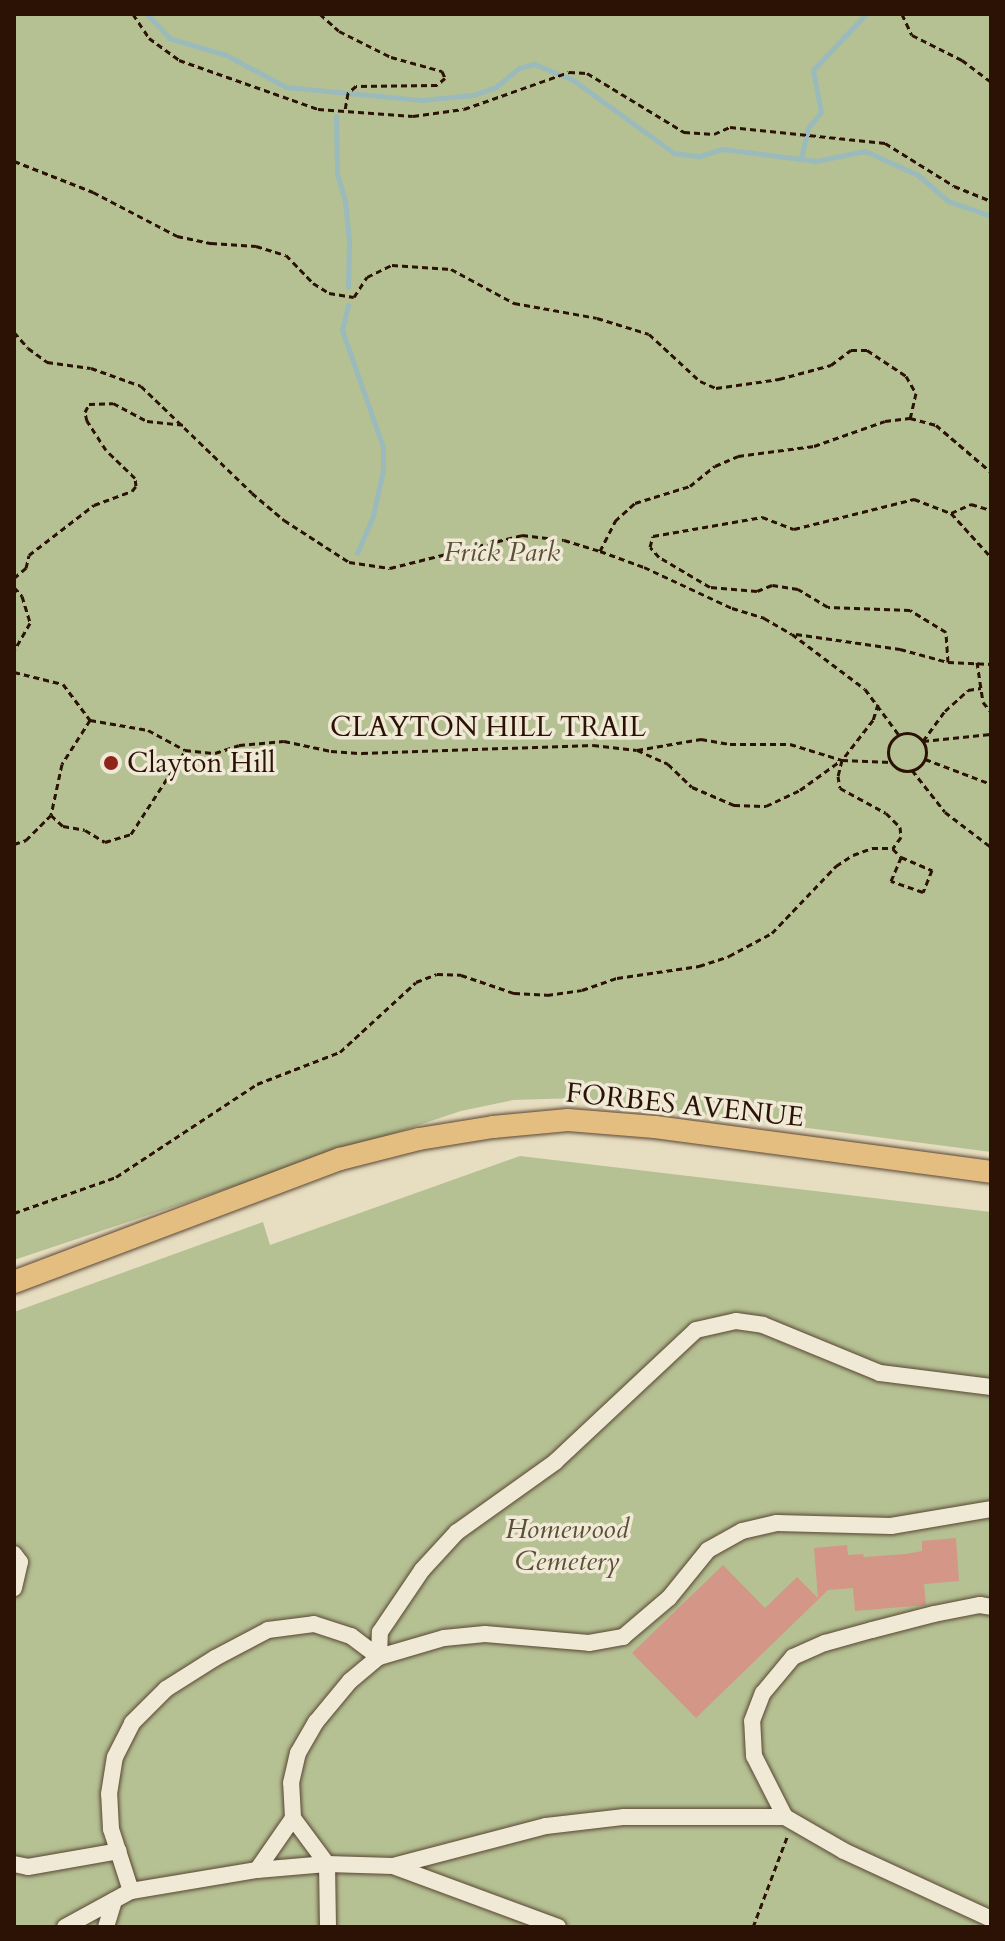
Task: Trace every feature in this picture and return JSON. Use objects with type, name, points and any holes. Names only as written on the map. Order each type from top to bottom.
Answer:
[{"type":"main road","name":"FORBES AVENUE","points":[[14,1282],[340,1159],[419,1139],[493,1127],[568,1120],[655,1127],[991,1172]]},
{"type":"lane","points":[[379,1657],[380,1632],[386,1622],[422,1570],[457,1532],[555,1462],[696,1330],[736,1321],[763,1325],[880,1373],[991,1387]]},
{"type":"lane","points":[[328,1927],[327,1864],[293,1818],[291,1783],[298,1753],[316,1722],[341,1691],[379,1657],[444,1638],[485,1634],[589,1643],[623,1637],[669,1598],[708,1550],[742,1531],[777,1523],[891,1526],[991,1509]]},
{"type":"lane","points":[[14,1554],[20,1562],[14,1588]]},
{"type":"lane","points":[[788,1819],[754,1756],[752,1721],[763,1693],[793,1657],[825,1643],[918,1618],[980,1605],[991,1607]]},
{"type":"lane","points":[[131,1891],[111,1829],[109,1794],[115,1757],[132,1723],[166,1689],[268,1630],[314,1624],[351,1636],[379,1657]]},
{"type":"lane","points":[[65,1927],[131,1891],[257,1870],[327,1864],[393,1866],[546,1826],[624,1817],[788,1819],[844,1851],[991,1919]]},
{"type":"lane","points":[[257,1870],[293,1818]]},
{"type":"lane","points":[[14,1864],[28,1867],[119,1851]]},
{"type":"lane","points":[[393,1866],[558,1927]]},
{"type":"lane","points":[[106,1927],[114,1900]]},
{"type":"path","points":[[133,14],[149,38],[179,60],[295,104],[413,116],[464,109],[554,81],[569,72],[587,73],[684,132],[714,134],[730,127],[885,143],[954,186],[991,201]]},
{"type":"path","points":[[320,14],[339,31],[391,57],[442,71],[445,78],[437,85],[356,86],[348,93],[345,110]]},
{"type":"path","points":[[902,14],[912,35],[962,60],[991,82]]},
{"type":"path","points":[[14,161],[118,203],[177,236],[256,246],[286,255],[313,283],[329,293],[354,297],[367,277],[392,265],[451,269],[514,303],[597,318],[649,334],[700,381],[716,388],[803,373],[831,365],[851,350],[867,350],[906,376],[916,393],[910,418]]},
{"type":"path","points":[[14,332],[28,348],[47,362],[91,368],[141,386],[262,502],[349,562],[390,568],[522,535],[564,540],[600,551],[764,618],[792,634],[839,667],[878,704],[899,735]]},
{"type":"path","points":[[14,578],[26,568],[29,555],[94,505],[132,491],[136,486],[135,478],[106,450],[87,421],[85,412],[89,404],[113,403],[147,421],[184,425]]},
{"type":"path","points":[[600,551],[615,521],[635,503],[690,486],[715,466],[738,456],[814,446],[885,421],[910,418],[936,425],[991,472]]},
{"type":"path","points":[[948,662],[946,632],[910,610],[828,607],[798,589],[772,585],[757,591],[710,587],[659,557],[650,547],[653,536],[762,517],[794,529],[914,499],[951,513],[990,554]]},
{"type":"path","points":[[951,513],[971,504],[991,510]]},
{"type":"path","points":[[14,587],[22,596],[30,623],[14,651]]},
{"type":"path","points":[[706,596],[710,587]]},
{"type":"path","points":[[792,634],[900,649],[948,662],[991,664]]},
{"type":"path","points":[[977,662],[983,702],[991,712]]},
{"type":"path","points":[[14,673],[63,684],[90,720],[62,764],[51,815],[26,840],[14,844]]},
{"type":"path","points":[[925,759],[923,741],[945,711],[968,690],[981,688]]},
{"type":"path","points":[[637,750],[668,764],[692,787],[734,805],[766,806],[800,790],[842,760],[873,720],[878,704]]},
{"type":"path","name":"CLAYTON HILL TRAIL","points":[[90,720],[148,730],[185,750],[215,753],[239,745],[284,741],[331,751],[362,753],[593,745],[637,750],[701,739],[730,744],[790,744],[842,760],[891,762]]},
{"type":"path","points":[[925,759],[912,770],[900,770],[891,762],[889,745],[899,735],[914,734],[923,741],[991,734]]},
{"type":"path","points":[[51,815],[63,826],[85,830],[105,842],[121,840],[131,834],[185,750]]},
{"type":"path","points":[[925,759],[991,784]]},
{"type":"path","points":[[842,760],[840,788],[886,813],[900,827],[901,837],[893,848]]},
{"type":"path","points":[[912,770],[945,812],[991,847]]},
{"type":"path","points":[[14,1213],[116,1177],[257,1084],[340,1052],[416,982],[437,974],[461,975],[514,993],[547,995],[582,990],[617,978],[699,966],[729,956],[772,933],[836,866],[872,848],[893,848],[901,857],[932,870],[923,892],[891,881],[901,857]]},
{"type":"path","points":[[753,1927],[788,1819]]},
{"type":"green space","name":"Frick Park","points":[[14,14],[991,14],[991,1152],[578,1098],[513,1100],[461,1111],[14,1260]]},
{"type":"green space","name":"Homewood Cemetery","points":[[520,1156],[991,1212],[991,1927],[14,1927],[14,1312],[263,1222],[270,1245]]},
{"type":"building","points":[[956,1538],[959,1581],[924,1584],[926,1605],[855,1611],[853,1588],[828,1590],[696,1718],[632,1653],[723,1565],[765,1608],[797,1577],[818,1598],[814,1548],[847,1545],[848,1555],[863,1554],[864,1557],[922,1551],[922,1541]]},
{"type":"waterway","points":[[147,14],[169,38],[226,55],[286,87],[422,100],[473,95],[496,87],[519,68],[534,64],[573,80],[674,153],[700,156],[722,149],[816,161],[865,151],[918,175],[948,201],[991,216]]},
{"type":"waterway","points":[[801,158],[808,128],[821,112],[813,70],[866,14]]},
{"type":"waterway","points":[[336,116],[337,173],[345,201],[349,241],[348,287]]},
{"type":"waterway","points":[[348,305],[342,330],[383,447],[383,470],[373,516],[357,553]]},
{"type":"place","name":"Clayton Hill","points":[[111,763]]}]
